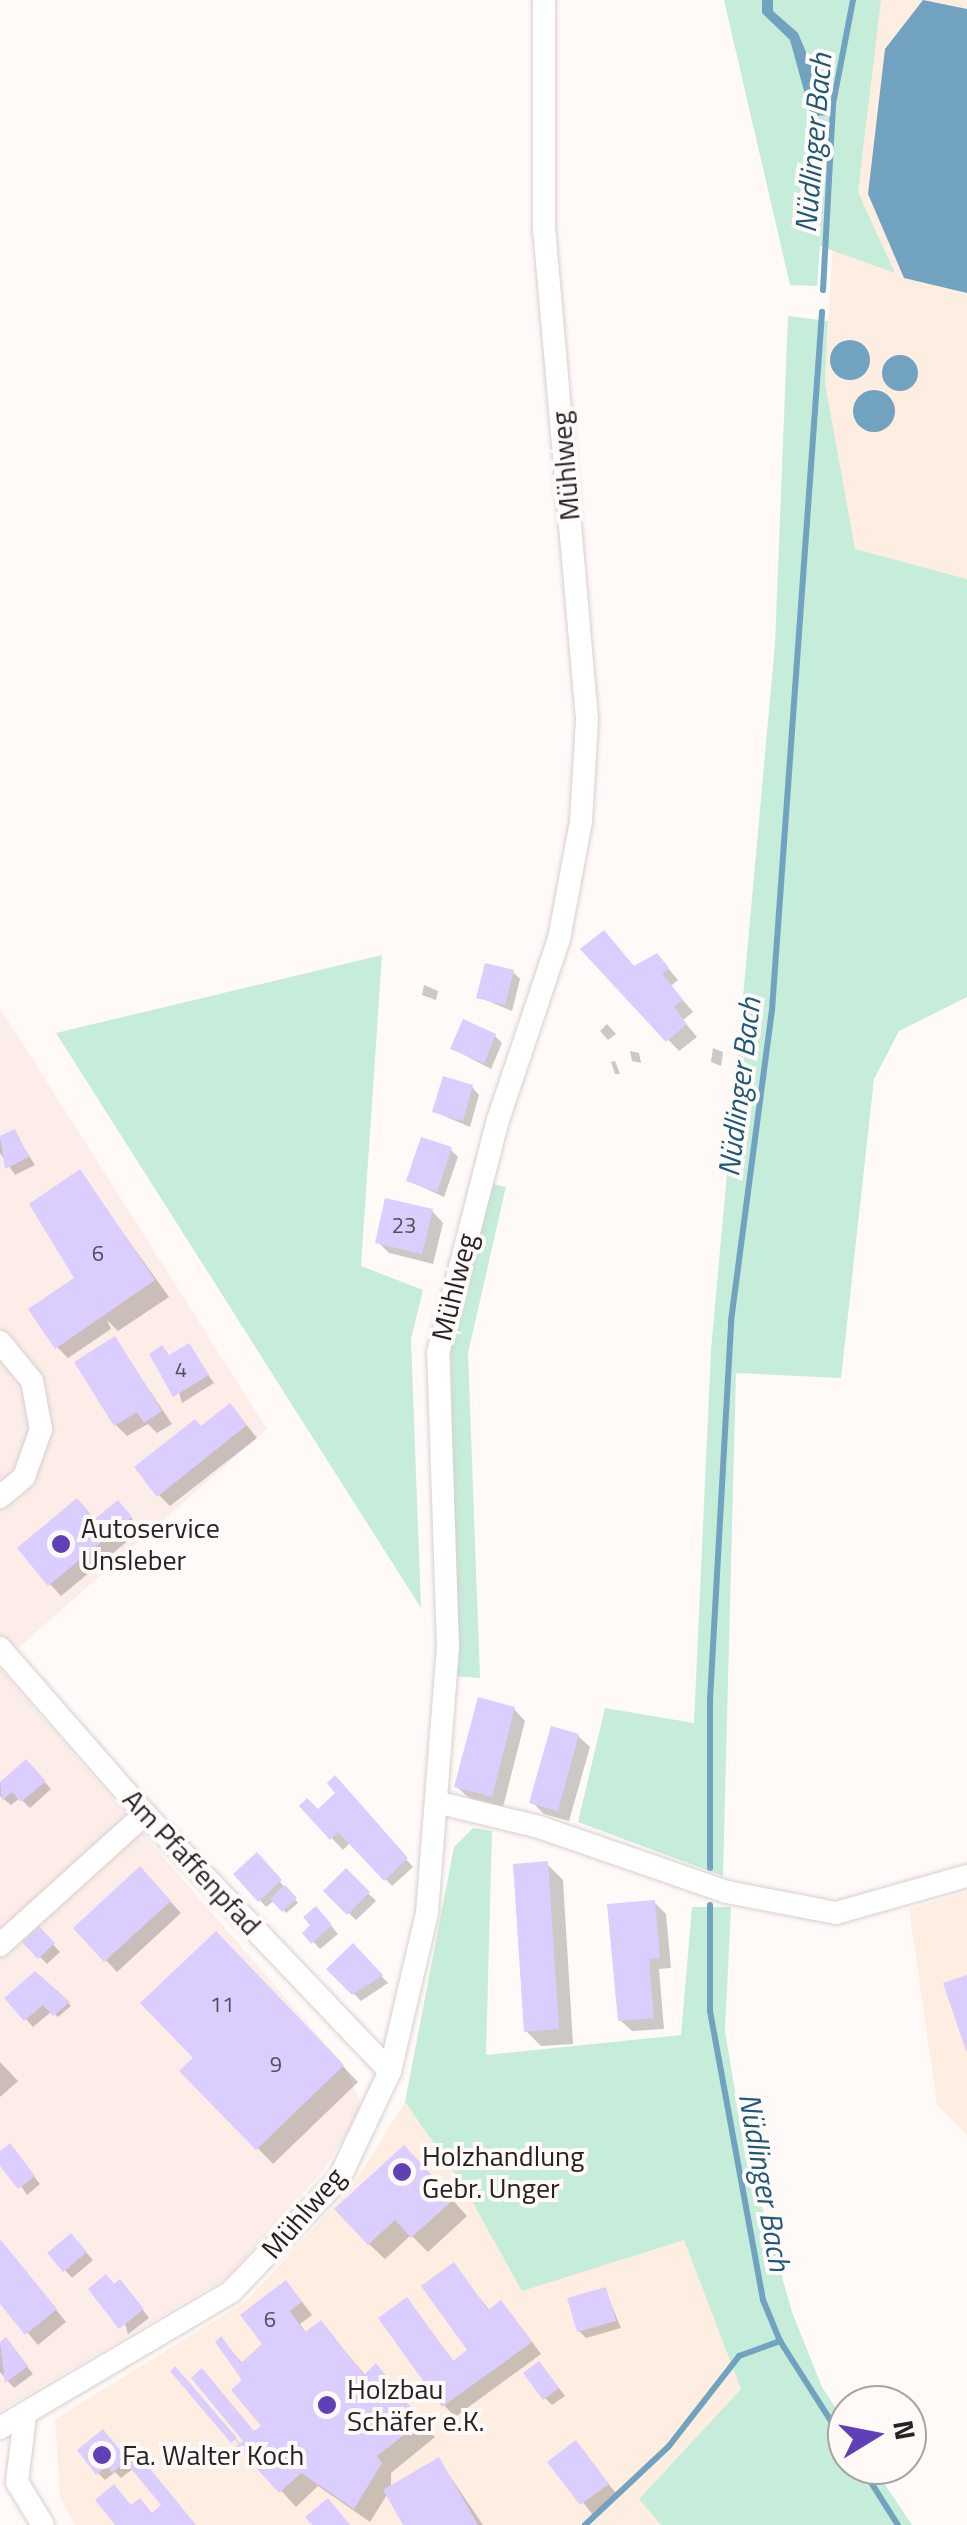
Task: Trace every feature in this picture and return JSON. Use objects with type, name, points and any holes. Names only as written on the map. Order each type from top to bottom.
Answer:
[{"type":"street","name":"Mühlweg","points":[[0,2428],[231,2292],[338,2179],[390,2070],[427,1914],[440,1803],[448,1648],[438,1353],[498,1120],[559,939],[581,821],[586,719],[544,230],[544,0]]},
{"type":"street","points":[[0,1342],[32,1381],[41,1430],[24,1477],[0,1497]]},
{"type":"street","name":"Am Pfaffenpfad","points":[[0,1648],[145,1814],[390,2070]]},
{"type":"street","points":[[440,1803],[539,1827],[726,1892],[836,1914],[967,1876]]},
{"type":"street","points":[[0,1946],[145,1814]]},
{"type":"street","points":[[25,2416],[8,2482],[43,2525]]},
{"type":"shaded area","points":[[863,0],[967,0],[967,579],[855,549],[836,455],[825,383],[834,225]]},
{"type":"shaded area","points":[[0,1008],[267,1429],[0,1664]]},
{"type":"shaded area","points":[[0,1669],[344,2065],[363,2108],[323,2171],[228,2277],[0,2411]]},
{"type":"shaded area","points":[[967,1892],[967,2135],[937,2105],[909,1909]]},
{"type":"shaded area","points":[[405,2102],[463,2185],[684,2239],[741,2389],[639,2499],[661,2525],[75,2525],[60,2498],[55,2419],[245,2302],[351,2188]]},
{"type":"green space","points":[[724,0],[881,0],[858,192],[895,273],[820,246],[817,286],[790,285]]},
{"type":"green space","points":[[788,316],[828,321],[825,383],[855,549],[967,579],[967,997],[899,1031],[874,1079],[841,1378],[736,1373],[723,1876],[578,1822],[605,1708],[694,1723],[711,1350],[775,644]]},
{"type":"green space","points":[[382,955],[361,1266],[423,1290],[411,1339],[421,1608],[56,1033]]},
{"type":"green space","points":[[488,1183],[506,1187],[468,1353],[480,1678],[455,1676],[451,1345]]},
{"type":"green space","points":[[473,1828],[492,1831],[486,2055],[681,2035],[692,1907],[731,1907],[725,2031],[743,2139],[792,2312],[827,2395],[827,2485],[885,2485],[912,2525],[661,2525],[639,2499],[741,2389],[684,2240],[522,2291],[463,2185],[405,2102],[454,1847]]},
{"type":"water","points":[[762,0],[773,0],[773,11],[798,33],[832,115],[811,116],[790,40],[762,13]]},
{"type":"water","points":[[923,0],[967,9],[967,293],[904,278],[868,194],[885,49]]},
{"type":"water","points":[[850,340],[864,346],[870,360],[864,374],[850,380],[836,374],[830,360],[836,346]]},
{"type":"water","points":[[900,355],[913,360],[918,373],[913,386],[900,391],[887,386],[882,373],[887,360]]},
{"type":"water","points":[[874,390],[889,396],[895,411],[889,426],[874,432],[859,426],[853,411],[859,396]]},
{"type":"building","points":[[604,930],[634,966],[657,953],[669,968],[662,973],[683,1000],[674,1007],[687,1024],[666,1042],[580,949]]},
{"type":"building","points":[[485,963],[514,970],[505,1005],[476,998]]},
{"type":"building","points":[[463,1019],[496,1034],[484,1063],[450,1049]]},
{"type":"building","points":[[443,1076],[473,1085],[463,1121],[432,1112]]},
{"type":"building","points":[[15,1129],[29,1157],[5,1169],[0,1136]]},
{"type":"building","points":[[421,1137],[452,1147],[437,1192],[406,1181]]},
{"type":"building","points":[[80,1169],[155,1280],[55,1349],[28,1309],[74,1278],[29,1204]]},
{"type":"building","points":[[385,1198],[433,1209],[422,1254],[375,1243]]},
{"type":"building","points":[[115,1336],[162,1411],[144,1423],[137,1412],[114,1426],[74,1362]]},
{"type":"building","points":[[189,1343],[209,1375],[173,1397],[149,1354],[162,1345],[169,1355]]},
{"type":"building","points":[[230,1403],[247,1425],[157,1497],[134,1467],[195,1419],[201,1426]]},
{"type":"building","name":"Autoservice Unsleber","points":[[77,1498],[95,1519],[118,1500],[132,1517],[48,1586],[17,1548]]},
{"type":"building","points":[[478,1697],[515,1707],[492,1797],[454,1787]]},
{"type":"building","points":[[551,1726],[579,1734],[558,1811],[529,1803]]},
{"type":"building","points":[[26,1759],[46,1781],[21,1802],[12,1792],[2,1800],[0,1782]]},
{"type":"building","points":[[335,1775],[408,1858],[384,1881],[338,1832],[330,1840],[299,1806],[307,1798],[318,1809],[335,1793],[327,1783]]},
{"type":"building","points":[[257,1852],[282,1880],[258,1902],[233,1874]]},
{"type":"building","points":[[548,1861],[559,2029],[524,2032],[513,1864]]},
{"type":"building","points":[[140,1866],[171,1901],[104,1962],[73,1928]]},
{"type":"building","points":[[346,1868],[370,1892],[347,1915],[323,1891]]},
{"type":"building","points":[[285,1885],[297,1898],[282,1912],[270,1899]]},
{"type":"building","points":[[655,1900],[660,1958],[649,1959],[654,2018],[618,2021],[607,1904]]},
{"type":"building","points":[[316,1906],[332,1925],[311,1944],[302,1933],[310,1925],[303,1917]]},
{"type":"building","points":[[39,1926],[55,1943],[38,1959],[22,1942]]},
{"type":"building","points":[[216,1931],[344,2065],[256,2150],[179,2071],[193,2058],[140,2003]]},
{"type":"building","points":[[353,1943],[383,1975],[352,1995],[326,1969]]},
{"type":"building","points":[[35,1971],[70,2002],[53,2016],[43,2005],[24,2021],[4,1998]]},
{"type":"building","points":[[967,1975],[967,2051],[966,2051],[943,1983]]},
{"type":"building","points":[[10,2143],[35,2176],[18,2189],[0,2166],[0,2151]]},
{"type":"building","name":"Holzhandlung Gebr. Unger","points":[[404,2145],[454,2199],[411,2238],[395,2220],[368,2245],[334,2209]]},
{"type":"building","points":[[71,2233],[87,2252],[63,2272],[47,2253]]},
{"type":"building","points":[[0,2239],[57,2309],[25,2335],[0,2304]]},
{"type":"building","points":[[454,2262],[488,2310],[501,2300],[532,2342],[442,2407],[378,2318],[407,2297],[453,2361],[467,2350],[421,2286]]},
{"type":"building","points":[[106,2274],[114,2284],[120,2279],[144,2309],[119,2329],[88,2289]]},
{"type":"building","name":"Holzbau Schäfer e.K.","points":[[286,2280],[302,2302],[290,2311],[305,2332],[321,2320],[364,2375],[376,2363],[422,2421],[377,2456],[382,2463],[354,2509],[301,2473],[279,2493],[236,2446],[243,2441],[191,2378],[202,2368],[254,2431],[261,2426],[231,2390],[242,2380],[215,2342],[221,2336],[241,2363],[262,2344],[240,2315]]},
{"type":"building","points":[[606,2287],[616,2321],[577,2332],[567,2298]]},
{"type":"building","points":[[6,2337],[28,2366],[5,2383],[0,2342]]},
{"type":"building","points":[[539,2361],[559,2388],[543,2400],[523,2373]]},
{"type":"building","points":[[175,2366],[237,2438],[231,2443],[170,2371]]},
{"type":"building","name":"Fa. Walter Koch","points":[[103,2429],[128,2460],[112,2473],[107,2466],[96,2475],[77,2450]]},
{"type":"building","points":[[576,2440],[609,2484],[580,2505],[547,2462]]},
{"type":"building","points":[[138,2454],[196,2525],[115,2525],[95,2500],[114,2484],[131,2505],[140,2498],[152,2513],[161,2505],[127,2464]]},
{"type":"building","points":[[439,2457],[478,2525],[403,2525],[383,2490]]},
{"type":"building","points":[[328,2498],[350,2525],[312,2525],[305,2517]]},
{"type":"waterway","name":"Nüdlinger Bach","points":[[823,290],[833,104],[853,0]]},
{"type":"waterway","name":"Nüdlinger Bach","points":[[710,1868],[710,1700],[731,1321],[772,1010],[822,312]]},
{"type":"waterway","name":"Nüdlinger Bach","points":[[710,1905],[710,2011],[763,2300],[780,2341],[827,2415]]},
{"type":"waterway","points":[[585,2525],[669,2446],[739,2356],[780,2341]]},
{"type":"waterway","name":"Nüdlinger Bach","points":[[873,2485],[898,2525]]},
{"type":"place","name":"Autoservice Unsleber","points":[[61,1544]]},
{"type":"place","name":"Holzhandlung Gebr. Unger","points":[[402,2172]]},
{"type":"place","name":"Holzbau Schäfer e.K.","points":[[327,2405]]},
{"type":"place","name":"Fa. Walter Koch","points":[[102,2455]]}]
